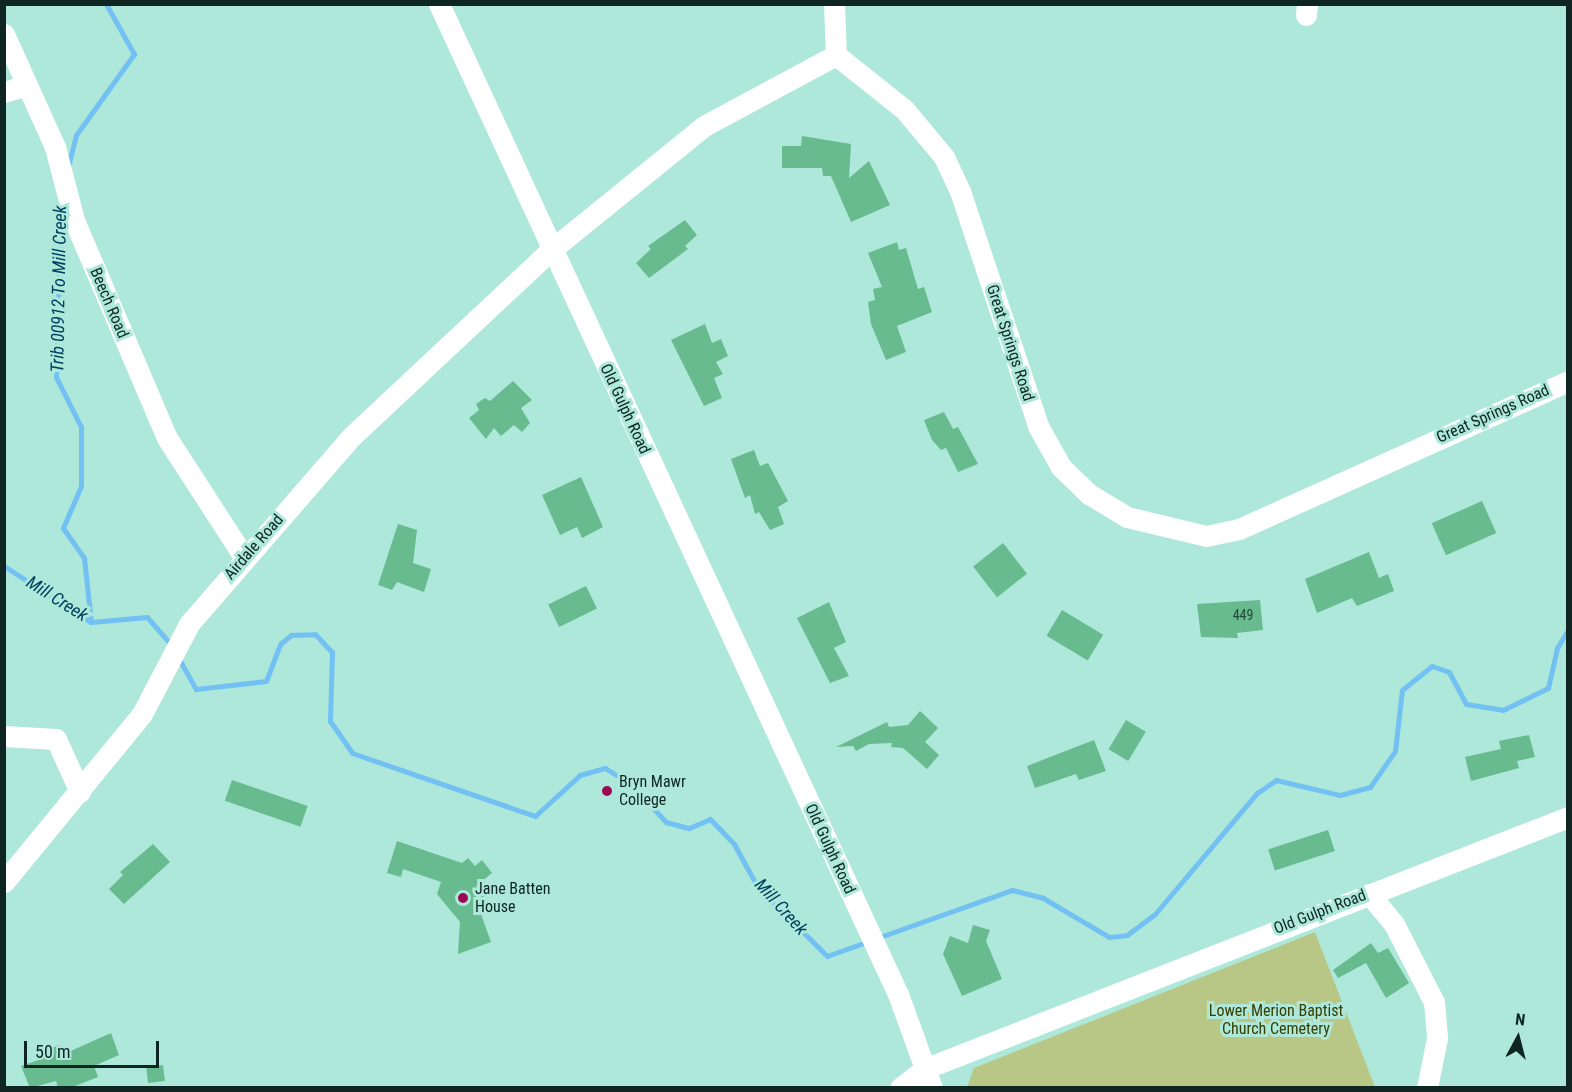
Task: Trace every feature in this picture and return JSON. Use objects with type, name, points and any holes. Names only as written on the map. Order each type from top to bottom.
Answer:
[{"type":"street","name":"Old Gulph Road","points":[[439,4],[866,926],[928,1078],[1369,894],[1568,817]]},
{"type":"street","points":[[551,250],[704,126],[836,55],[834,4]]},
{"type":"street","name":"Beech Road","points":[[4,34],[55,147],[74,220],[167,438],[244,557]]},
{"type":"street","name":"Great Springs Road","points":[[836,55],[904,109],[944,157],[960,191],[1038,426],[1061,467],[1089,494],[1127,517],[1206,536],[1239,529],[1568,381]]},
{"type":"street","points":[[4,92],[27,85]]},
{"type":"street","name":"Airdale Road","points":[[4,882],[142,714],[189,624],[244,557],[351,436],[551,250]]},
{"type":"street","points":[[4,736],[56,739],[80,792]]},
{"type":"street","points":[[1369,894],[1394,924],[1434,1002],[1437,1038],[1427,1088]]},
{"type":"street","points":[[900,1088],[928,1078]]},
{"type":"green space","name":"Lower Merion Baptist Church Cemetery","points":[[1315,932],[1375,1087],[967,1087],[974,1068]]},
{"type":"building","points":[[802,136],[851,144],[849,178],[869,161],[890,205],[851,222],[831,176],[823,176],[822,168],[782,168],[782,146],[801,146]]},
{"type":"building","points":[[685,220],[697,235],[685,246],[688,249],[649,278],[636,263],[651,249],[648,246]]},
{"type":"building","points":[[897,242],[899,250],[906,248],[918,289],[924,287],[932,312],[897,326],[906,352],[886,360],[871,324],[868,302],[875,300],[873,289],[882,287],[868,253]]},
{"type":"building","points":[[705,324],[712,343],[721,339],[728,356],[716,362],[723,374],[714,378],[722,398],[704,406],[671,340]]},
{"type":"building","points":[[513,381],[532,400],[521,408],[530,423],[522,432],[514,425],[501,436],[494,428],[486,439],[469,418],[479,410],[476,404],[485,398],[490,401]]},
{"type":"building","points":[[944,412],[953,429],[958,427],[978,464],[958,472],[946,448],[941,450],[932,440],[924,420]]},
{"type":"building","points":[[754,450],[760,466],[768,463],[788,501],[778,507],[784,524],[770,530],[759,512],[755,514],[750,495],[745,498],[731,459]]},
{"type":"building","points":[[581,477],[603,527],[582,538],[577,527],[560,535],[542,495]]},
{"type":"building","points":[[1482,501],[1496,533],[1446,555],[1432,523]]},
{"type":"building","points":[[398,524],[417,530],[413,563],[431,569],[424,592],[397,582],[392,590],[378,585]]},
{"type":"building","points":[[1003,543],[1027,574],[997,597],[973,566]]},
{"type":"building","points":[[1369,552],[1379,578],[1388,574],[1394,591],[1357,606],[1352,598],[1317,613],[1305,579]]},
{"type":"building","points":[[586,586],[597,608],[559,627],[548,604]]},
{"type":"building","points":[[1260,600],[1263,630],[1237,633],[1238,638],[1201,637],[1197,604]]},
{"type":"building","points":[[829,602],[846,642],[834,648],[849,676],[830,683],[797,618]]},
{"type":"building","points":[[1062,610],[1103,635],[1088,660],[1047,636]]},
{"type":"building","points":[[920,711],[938,728],[925,742],[939,755],[927,769],[903,748],[891,747],[892,743],[869,744],[856,751],[853,746],[836,747],[887,722],[889,727],[908,725]]},
{"type":"building","points":[[1126,720],[1146,732],[1128,761],[1108,749]]},
{"type":"building","points":[[1529,735],[1535,757],[1517,761],[1519,768],[1471,781],[1465,757],[1501,749],[1499,741]]},
{"type":"building","points":[[1094,740],[1106,771],[1079,780],[1076,774],[1035,788],[1027,766]]},
{"type":"building","points":[[232,780],[308,806],[300,827],[225,801]]},
{"type":"building","points":[[1328,830],[1335,851],[1275,870],[1268,849]]},
{"type":"building","name":"Jane Batten House","points":[[397,841],[462,863],[468,858],[475,866],[482,860],[492,873],[476,886],[488,902],[481,914],[491,942],[458,954],[460,922],[437,894],[441,882],[403,869],[401,877],[387,873]]},
{"type":"building","points":[[153,844],[170,862],[124,904],[109,889],[123,875],[120,872]]},
{"type":"building","points":[[973,925],[990,930],[986,941],[1002,979],[962,996],[943,954],[950,936],[968,943]]},
{"type":"building","points":[[1371,943],[1378,953],[1388,948],[1409,983],[1386,998],[1366,963],[1338,978],[1333,970]]},
{"type":"building","points":[[111,1033],[119,1055],[94,1066],[98,1077],[70,1088],[58,1088],[56,1081],[30,1088],[21,1066],[44,1058],[43,1052],[59,1045],[64,1054]]},
{"type":"building","points":[[163,1065],[165,1081],[148,1083],[146,1067]]},
{"type":"waterway","name":"Trib 00912 To Mill Creek","points":[[68,167],[76,135],[134,54],[106,4]]},
{"type":"waterway","name":"Trib 00912 To Mill Creek","points":[[61,197],[56,377],[81,427],[81,486],[63,528],[84,558],[91,622]]},
{"type":"waterway","name":"Trib 00912 To Mill Creek","points":[[4,566],[91,622],[147,617],[172,646]]},
{"type":"waterway","name":"Mill Creek","points":[[877,938],[1012,890],[1043,898],[1109,937],[1127,935],[1155,914],[1257,793],[1276,780],[1340,795],[1370,787],[1395,751],[1402,690],[1432,666],[1449,672],[1466,704],[1503,710],[1548,688],[1557,648],[1568,630]]},
{"type":"waterway","name":"Mill Creek","points":[[178,657],[196,689],[266,681],[280,644],[291,635],[315,634],[332,652],[330,721],[352,753],[535,816],[580,775],[605,768],[631,784],[666,822],[689,828],[710,819],[734,844],[757,886],[827,956],[869,941]]},
{"type":"place","name":"Bryn Mawr College","points":[[607,791]]},
{"type":"place","name":"Jane Batten House","points":[[463,898]]}]
